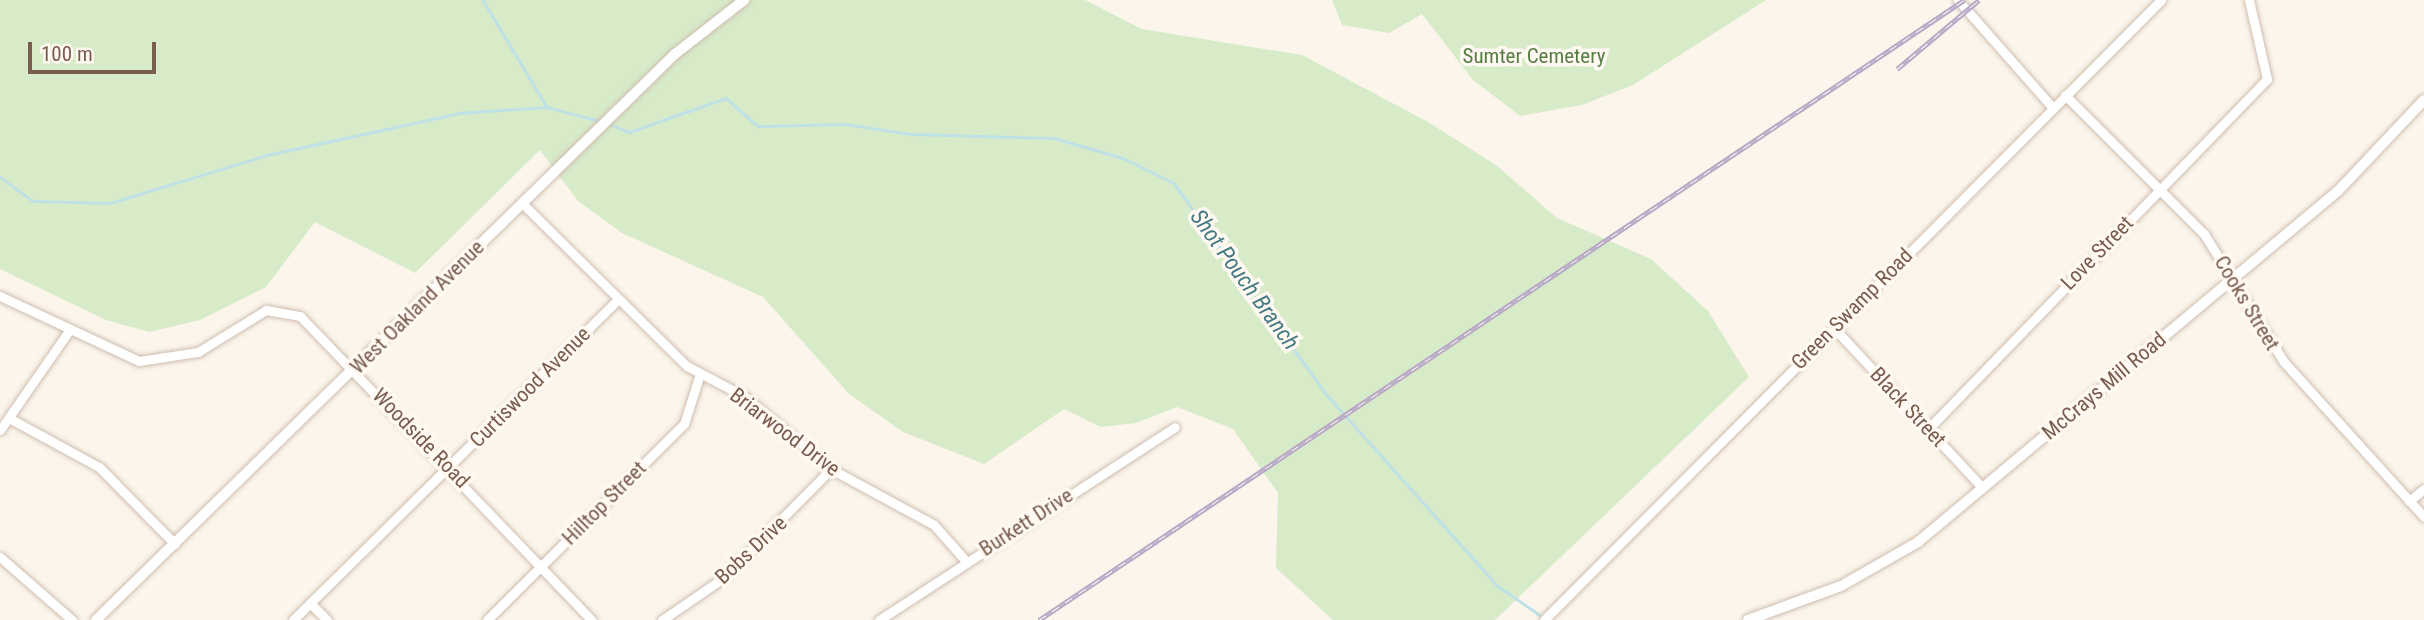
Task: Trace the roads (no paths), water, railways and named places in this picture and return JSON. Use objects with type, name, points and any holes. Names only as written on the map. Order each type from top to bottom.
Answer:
[{"type":"street","name":"West Oakland Avenue","points":[[96,620],[691,39],[744,0]]},
{"type":"street","points":[[1958,0],[2052,107]]},
{"type":"street","name":"Green Swamp Road","points":[[1546,617],[2161,0]]},
{"type":"street","name":"Love Street","points":[[1929,428],[2267,79],[2249,0]]},
{"type":"street","name":"Cooks Street","points":[[2065,96],[2204,234],[2284,362],[2424,517]]},
{"type":"street","name":"McCrays Mill Road","points":[[1748,620],[1889,561],[1982,487],[2361,170],[2424,100]]},
{"type":"street","name":"Briarwood Drive","points":[[522,203],[618,300],[701,374],[753,403],[831,469],[934,526],[966,561]]},
{"type":"street","name":"Woodside Road","points":[[0,296],[124,358],[167,361],[209,347],[253,315],[281,309],[300,316],[544,563],[592,620]]},
{"type":"street","name":"Curtiswood Avenue","points":[[293,620],[618,300]]},
{"type":"street","name":"Black Street","points":[[1834,328],[1982,487]]},
{"type":"street","points":[[0,430],[68,332]]},
{"type":"street","name":"Hilltop Street","points":[[487,620],[684,424],[701,374]]},
{"type":"street","points":[[9,418],[99,467],[175,544]]},
{"type":"street","name":"Burkett Drive","points":[[878,620],[1175,426]]},
{"type":"street","name":"Bobs Drive","points":[[662,620],[723,578],[831,469]]},
{"type":"street","points":[[2409,500],[2424,489]]},
{"type":"street","points":[[0,557],[72,620]]},
{"type":"street","points":[[310,603],[327,620]]},
{"type":"waterway","name":"Shot Pouch Branch","points":[[483,0],[547,107]]},
{"type":"waterway","name":"Shot Pouch Branch","points":[[609,124],[629,132],[726,98],[758,126],[846,124],[910,134],[1054,138],[1123,158],[1174,183],[1327,395],[1498,586],[1544,618]]},
{"type":"waterway","points":[[0,177],[33,201],[110,203],[267,155],[459,113],[547,107],[603,122]]},
{"type":"railway","points":[[1039,620],[1964,0]]},
{"type":"railway","points":[[1897,69],[1979,0]]},
{"type":"park label","name":"Sumter Cemetery","points":[[1534,56]]}]
